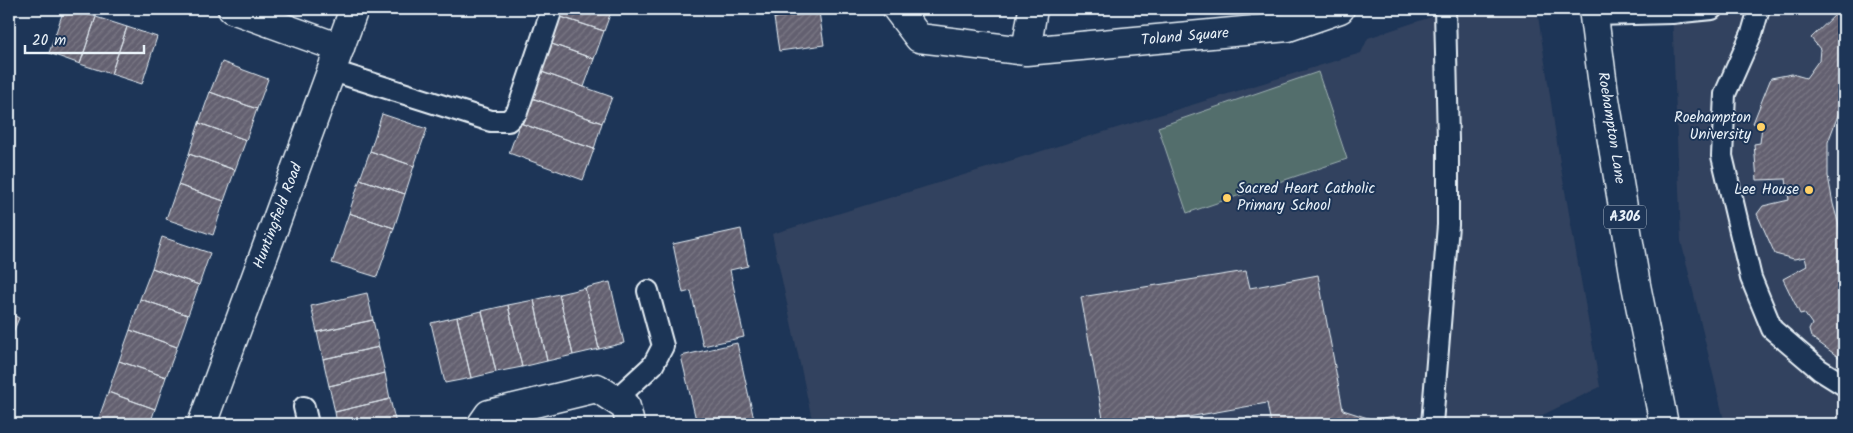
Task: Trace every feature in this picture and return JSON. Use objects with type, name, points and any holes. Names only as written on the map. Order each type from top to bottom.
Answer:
[{"type":"main road","points":[[232,9],[336,60]]},
{"type":"main road","name":"Huntingfield Road","points":[[202,424],[354,9]]},
{"type":"main road","name":"Toland Square","points":[[897,9],[919,38],[1026,51],[1288,27],[1340,9]]},
{"type":"main road","points":[[1026,51],[1033,9]]},
{"type":"main road","name":"Roehampton Lane","points":[[1594,12],[1604,92],[1636,285],[1664,424]]},
{"type":"main road","points":[[482,424],[489,414],[597,388],[626,407],[630,424]]},
{"type":"lane","points":[[336,60],[491,121],[508,122],[517,112],[552,9]]},
{"type":"lane","points":[[1432,424],[1448,226],[1445,9]]},
{"type":"lane","points":[[1594,12],[1672,13],[1712,9]]},
{"type":"lane","points":[[1759,9],[1752,33],[1725,94],[1722,156],[1751,278],[1772,329],[1820,370],[1844,385]]},
{"type":"lane","points":[[615,400],[653,365],[663,346],[648,291]]},
{"type":"shaded area","name":"Sacred Heart Catholic Primary School","points":[[1455,9],[1537,9],[1560,163],[1600,387],[1524,424],[813,424],[772,234],[1361,53],[1368,38]]},
{"type":"shaded area","name":"Roehampton University","points":[[1672,9],[1844,9],[1844,424],[1725,424],[1681,241]]},
{"type":"green space","points":[[1318,72],[1347,159],[1187,213],[1158,127]]},
{"type":"building","points":[[64,9],[71,9],[96,17],[80,64],[49,53]]},
{"type":"building","points":[[560,9],[612,9],[604,31],[558,16]]},
{"type":"building","points":[[773,9],[819,9],[819,12],[774,18]]},
{"type":"building","points":[[819,12],[824,45],[779,51],[774,18]]},
{"type":"building","name":"Lee House","points":[[1838,12],[1844,19],[1844,99],[1828,142],[1828,176],[1833,204],[1844,243],[1844,361],[1811,337],[1809,330],[1812,324],[1804,313],[1800,314],[1783,279],[1807,266],[1805,257],[1794,259],[1775,254],[1757,214],[1763,206],[1789,200],[1786,179],[1757,180],[1754,144],[1760,143],[1762,126],[1753,123],[1771,78],[1792,74],[1806,78],[1819,60],[1820,49],[1811,38]]},
{"type":"building","points":[[558,16],[604,31],[594,59],[549,43]]},
{"type":"building","points":[[96,17],[127,27],[111,74],[80,64]]},
{"type":"building","points":[[127,27],[157,37],[142,84],[111,74]]},
{"type":"building","points":[[549,43],[594,59],[584,87],[539,71]]},
{"type":"building","points":[[222,62],[268,79],[257,109],[210,92]]},
{"type":"building","points":[[539,71],[612,97],[602,123],[529,97]]},
{"type":"building","points":[[210,92],[257,109],[246,140],[199,123]]},
{"type":"building","points":[[529,97],[602,123],[594,149],[520,123]]},
{"type":"building","points":[[382,114],[427,129],[414,166],[370,151]]},
{"type":"building","points":[[199,123],[246,140],[235,170],[189,154]]},
{"type":"building","points":[[520,123],[594,149],[583,180],[509,153]]},
{"type":"building","points":[[370,151],[414,166],[405,194],[360,179]]},
{"type":"building","points":[[189,154],[235,170],[224,201],[178,185]]},
{"type":"building","points":[[360,179],[405,194],[394,228],[349,213]]},
{"type":"building","points":[[178,185],[224,201],[213,235],[166,219]]},
{"type":"building","points":[[349,213],[394,228],[377,277],[332,263]]},
{"type":"building","points":[[741,229],[748,266],[730,270],[744,337],[703,346],[691,291],[683,293],[673,244]]},
{"type":"building","points":[[162,237],[210,253],[199,285],[152,268]]},
{"type":"building","points":[[152,268],[199,285],[188,315],[140,299]]},
{"type":"building","points":[[1246,271],[1250,288],[1318,275],[1343,410],[1374,420],[1394,416],[1396,424],[1271,424],[1267,403],[1149,424],[1104,424],[1081,297]]},
{"type":"building","points":[[610,282],[624,343],[599,349],[585,288]]},
{"type":"building","points":[[585,288],[599,349],[573,355],[559,294]]},
{"type":"building","points":[[367,293],[373,320],[317,332],[311,306]]},
{"type":"building","points":[[559,294],[573,355],[547,361],[534,300]]},
{"type":"building","points":[[140,299],[188,315],[177,347],[130,330]]},
{"type":"building","points":[[534,300],[547,361],[522,367],[508,305]]},
{"type":"building","points":[[508,305],[522,367],[496,372],[482,311]]},
{"type":"building","points":[[482,311],[496,372],[471,378],[457,317]]},
{"type":"building","points":[[9,313],[19,318],[9,342]]},
{"type":"building","points":[[457,317],[471,378],[445,383],[431,323]]},
{"type":"building","points":[[373,320],[379,347],[323,359],[317,332]]},
{"type":"building","points":[[130,330],[177,347],[166,377],[119,361]]},
{"type":"building","points":[[737,343],[755,424],[697,424],[681,356]]},
{"type":"building","points":[[379,347],[385,373],[329,386],[323,359]]},
{"type":"building","points":[[119,361],[166,377],[155,409],[108,392]]},
{"type":"building","points":[[385,373],[390,399],[335,412],[329,386]]},
{"type":"building","points":[[108,392],[155,409],[150,424],[97,423]]},
{"type":"building","points":[[390,399],[396,424],[337,424],[335,412]]},
{"type":"place","name":"Roehampton University","points":[[1761,127]]},
{"type":"place","name":"Lee House","points":[[1809,190]]},
{"type":"place","name":"Sacred Heart Catholic Primary School","points":[[1227,198]]}]
